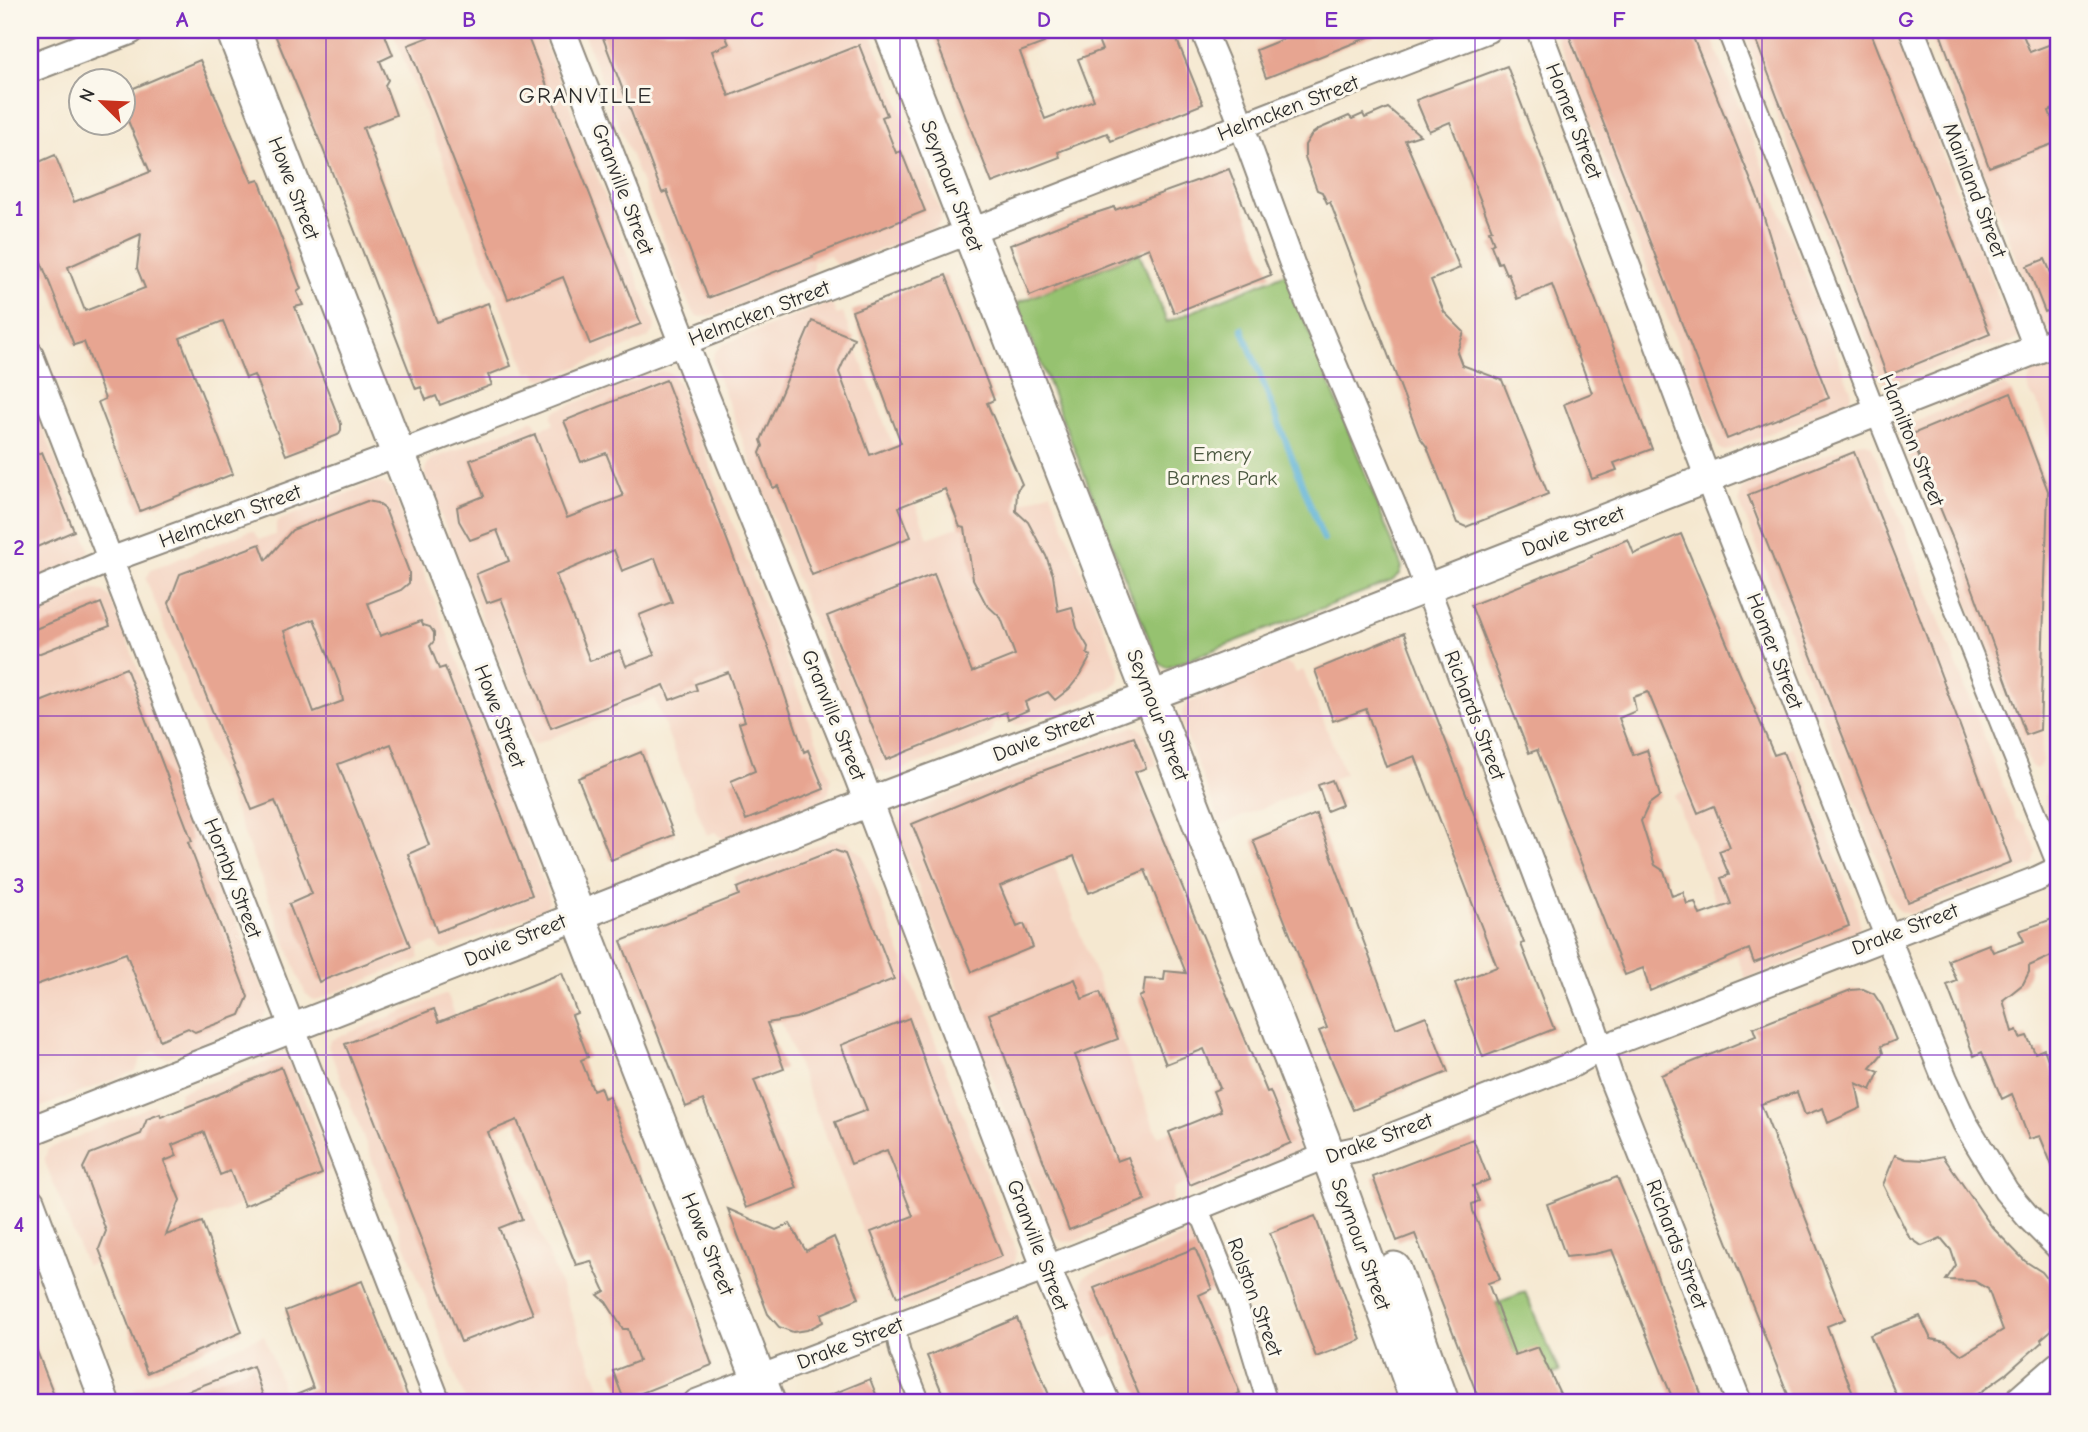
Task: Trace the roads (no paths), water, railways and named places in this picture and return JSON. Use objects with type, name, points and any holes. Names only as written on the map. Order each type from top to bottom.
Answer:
[{"type":"highway","name":"Howe Street","points":[[233,30],[764,1390]]},
{"type":"highway","name":"Seymour Street","points":[[891,30],[1328,1156],[1418,1402]]},
{"type":"highway","points":[[1357,1232],[1387,1250],[1442,1402]]},
{"type":"main road","points":[[30,68],[130,30]]},
{"type":"main road","name":"Granville Street","points":[[561,30],[683,343],[869,802],[1046,1268],[1105,1402]]},
{"type":"main road","name":"Davie Street","points":[[30,1131],[2047,345]]},
{"type":"main road","points":[[30,1202],[105,1402]]},
{"type":"main road","points":[[2018,1402],[2058,1367]]},
{"type":"street","name":"Richards Street","points":[[1203,30],[1230,94],[1294,269],[1427,588],[1601,1048],[1739,1402]]},
{"type":"street","name":"Helmcken Street","points":[[30,594],[110,561],[970,233],[1488,30]]},
{"type":"street","name":"Homer Street","points":[[1539,30],[1708,477],[1887,936],[1965,1123],[2006,1191],[2028,1218],[2058,1247]]},
{"type":"street","name":"Hamilton Street","points":[[1727,30],[1876,413],[2058,868]]},
{"type":"street","name":"Mainland Street","points":[[1912,30],[2047,345]]},
{"type":"street","name":"Hornby Street","points":[[30,353],[438,1402]]},
{"type":"street","name":"Drake Street","points":[[696,1402],[764,1390],[895,1327],[1328,1156],[1368,1146],[1574,1064],[1601,1048],[2037,879],[2058,868]]},
{"type":"street","name":"Rolston Street","points":[[1193,1211],[1203,1220],[1238,1306],[1267,1402]]},
{"type":"street","points":[[895,1327],[900,1352],[920,1402]]},
{"type":"waterway","points":[[1242,328],[1324,540]]},
{"type":"district","name":"GRANVILLE","points":[[586,95]]},
{"type":"park label","name":"Emery Barnes Park","points":[[1222,466]]}]
